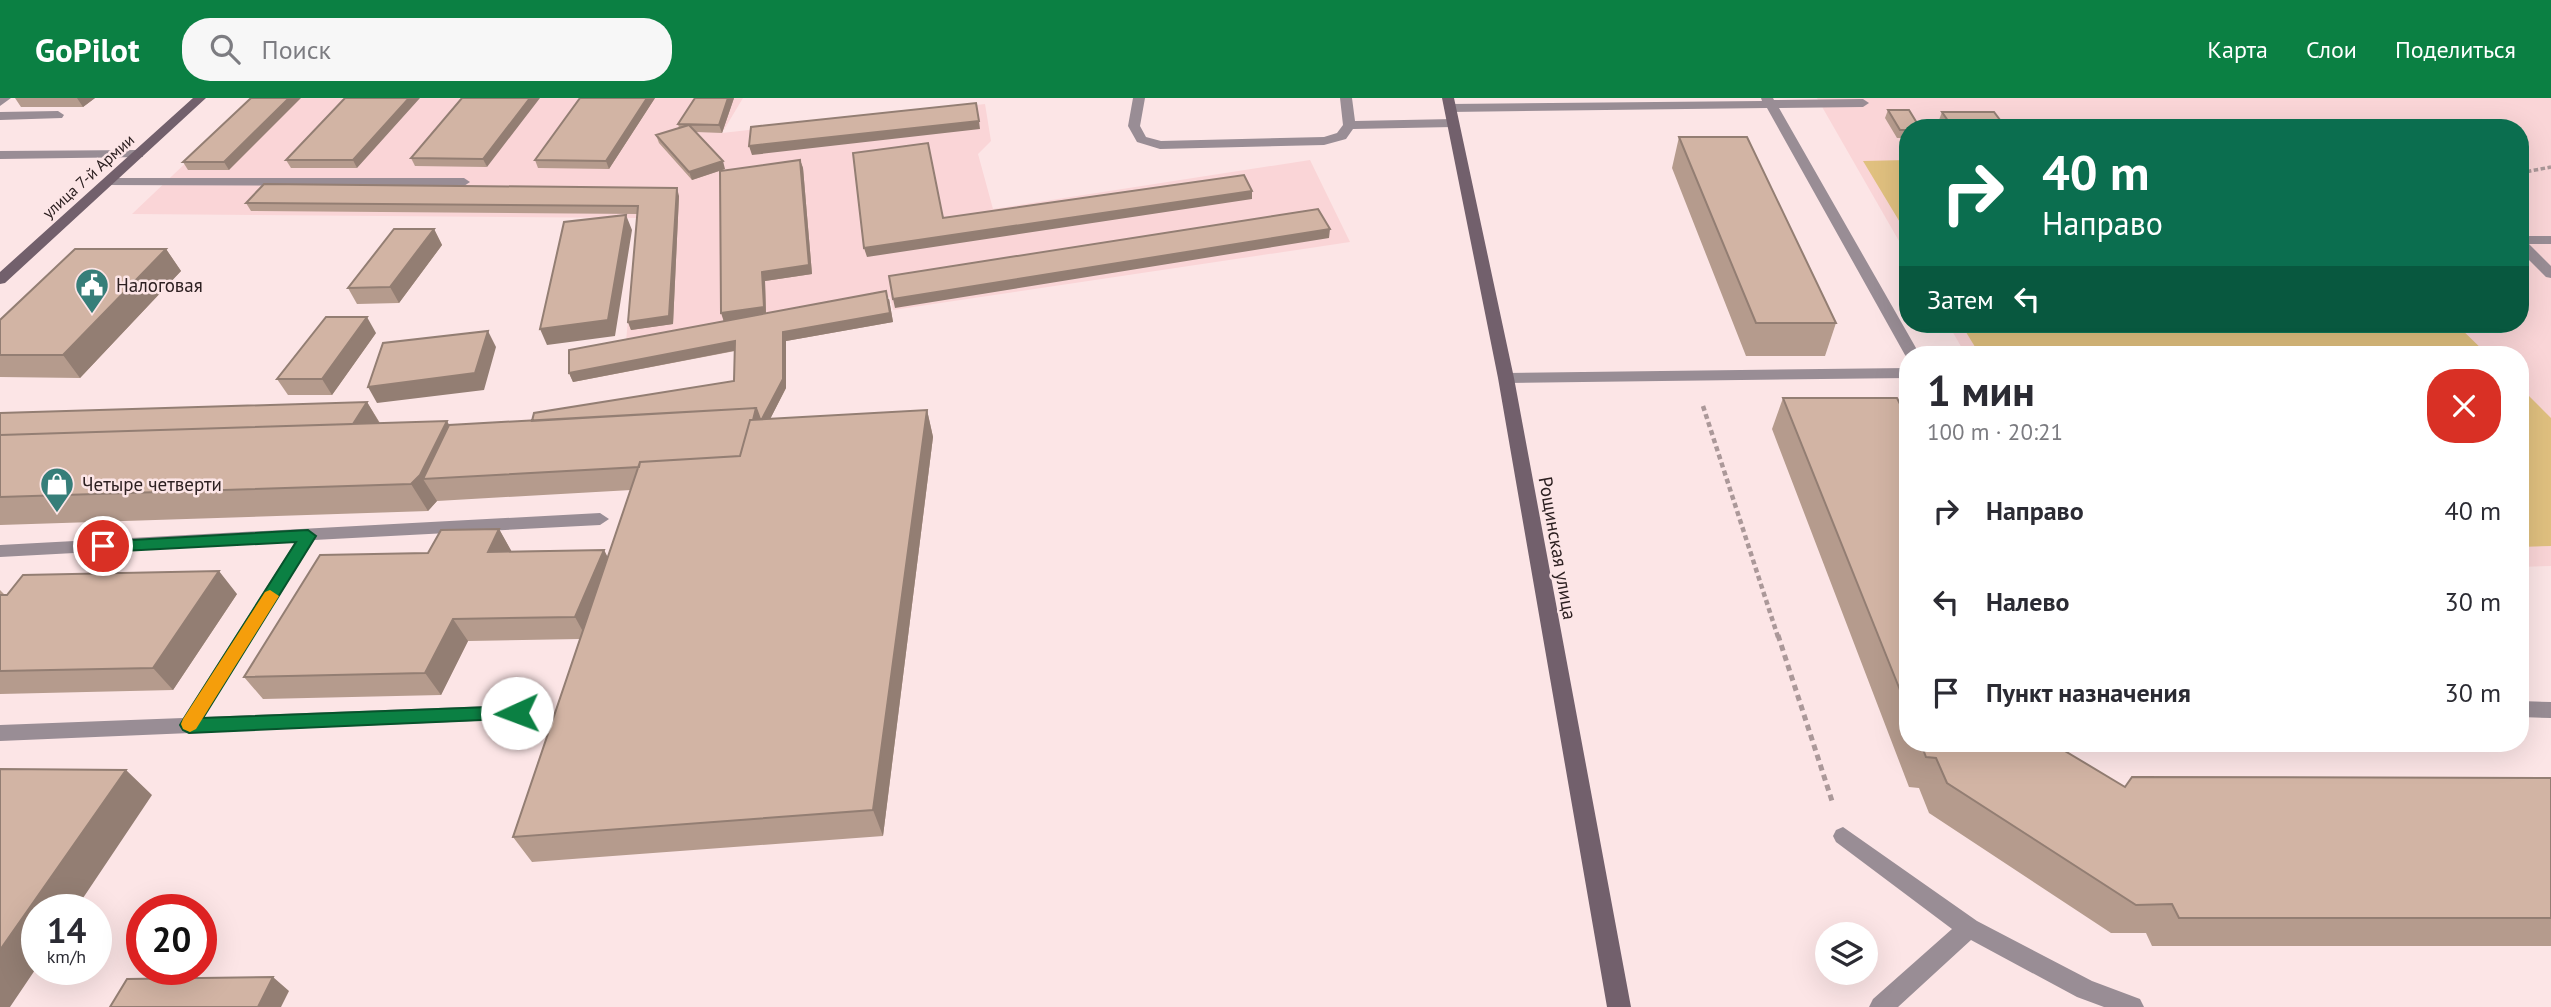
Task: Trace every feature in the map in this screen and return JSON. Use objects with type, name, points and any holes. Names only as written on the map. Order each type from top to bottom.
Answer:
[{"type":"street","name":"улица 7-й Армии","points":[[0,280],[200,98]]},
{"type":"street","name":"Рощинская улица","points":[[1451,109],[1506,378],[1619,1007]]},
{"type":"lane","points":[[0,102],[5,98]]},
{"type":"lane","points":[[1139,98],[1134,126],[1142,139],[1160,145],[1324,141],[1342,136],[1349,125],[1346,98]]},
{"type":"lane","points":[[1349,125],[1451,109],[1769,101],[1863,103]]},
{"type":"lane","points":[[1769,101],[1899,330]]},
{"type":"lane","points":[[0,116],[58,115]]},
{"type":"lane","points":[[0,155],[139,154]]},
{"type":"lane","points":[[107,182],[464,182]]},
{"type":"lane","points":[[2529,241],[2551,240]]},
{"type":"lane","points":[[2529,251],[2551,274]]},
{"type":"lane","points":[[1506,378],[1899,373]]},
{"type":"lane","points":[[0,551],[600,519]]},
{"type":"lane","points":[[189,725],[308,536]]},
{"type":"lane","points":[[2529,709],[2551,710]]},
{"type":"lane","points":[[0,733],[517,713]]},
{"type":"lane","points":[[1843,836],[1969,928],[2085,989],[2132,1007]]},
{"type":"lane","points":[[1881,1007],[1969,928]]},
{"type":"path","points":[[2529,171],[2551,167]]},
{"type":"path","points":[[1693,376],[1843,836]]},
{"type":"shaded area","points":[[254,98],[743,98],[722,133],[985,104],[991,141],[978,154],[993,209],[1310,160],[1350,242],[893,310],[890,297],[626,342],[637,218],[132,214]]},
{"type":"shaded area","points":[[1817,98],[2551,98],[2551,566],[2529,567],[2529,346],[1961,346],[1953,333],[2529,333],[2529,119],[1899,119],[1899,241]]},
{"type":"shaded area","points":[[1899,160],[1899,221],[1863,161]]},
{"type":"shaded area","points":[[1967,333],[2465,333],[2479,346],[1974,346]]},
{"type":"shaded area","points":[[2529,396],[2551,418],[2551,546],[2529,547]]},
{"type":"building","points":[[251,98],[289,98],[224,162],[183,162]]},
{"type":"building","points":[[345,98],[409,98],[353,160],[286,160]]},
{"type":"building","points":[[462,98],[530,98],[483,159],[411,158]]},
{"type":"building","points":[[580,98],[647,98],[606,161],[535,160]]},
{"type":"building","points":[[695,98],[728,98],[719,125],[678,124]]},
{"type":"building","points":[[976,103],[979,121],[749,146],[751,127]]},
{"type":"building","points":[[1888,110],[1909,110],[1914,119],[1899,119],[1899,128]]},
{"type":"building","points":[[1942,112],[1994,112],[1999,119],[1947,119]]},
{"type":"building","points":[[689,125],[723,161],[689,172],[656,135]]},
{"type":"building","points":[[1679,137],[1747,137],[1836,323],[1756,323]]},
{"type":"building","points":[[928,143],[943,218],[1244,175],[1252,191],[864,248],[853,153]]},
{"type":"building","points":[[800,160],[809,265],[762,272],[764,307],[721,313],[720,171]]},
{"type":"building","points":[[264,184],[677,188],[669,316],[628,322],[638,206],[246,203]]},
{"type":"building","points":[[1318,209],[1330,229],[893,299],[889,276]]},
{"type":"building","points":[[626,215],[608,320],[540,329],[564,222]]},
{"type":"building","points":[[394,229],[434,229],[390,287],[348,288]]},
{"type":"building","points":[[75,249],[166,249],[63,355],[0,355],[0,320]]},
{"type":"building","points":[[886,291],[890,313],[783,332],[783,379],[762,419],[756,408],[532,421],[534,413],[734,381],[735,341],[569,373],[569,350]]},
{"type":"building","points":[[326,317],[367,317],[322,379],[277,379]]},
{"type":"building","points":[[488,331],[475,373],[368,387],[383,343]]},
{"type":"building","points":[[1783,398],[1897,398],[1899,402],[1899,688]]},
{"type":"building","points":[[367,402],[353,424],[0,435],[0,413]]},
{"type":"building","points":[[756,408],[740,456],[640,462],[639,467],[423,479],[449,425]]},
{"type":"building","points":[[927,410],[873,810],[513,837],[640,462],[740,456],[750,420]]},
{"type":"building","points":[[447,421],[420,475],[411,484],[0,497],[0,435]]},
{"type":"building","points":[[499,529],[488,552],[604,550],[575,617],[453,619],[425,673],[244,677],[320,555],[428,553],[441,530]]},
{"type":"building","points":[[219,571],[153,668],[0,671],[0,595],[7,595],[23,575]]},
{"type":"building","points":[[1924,752],[2067,752],[2125,787],[2132,777],[2551,778],[2551,918],[2179,918],[2172,904],[2136,905],[1947,783],[1936,758],[1926,757]]},
{"type":"building","points":[[0,769],[126,770],[39,894],[21,894],[21,920],[0,950]]},
{"type":"building","points":[[273,977],[258,1007],[110,1007],[126,981],[126,985],[217,985],[217,978]]},
{"type":"slow traffic","points":[[190,724],[270,596]]},
{"type":"place","name":"Налоговая","points":[[92,315]]},
{"type":"place","name":"Четыре четверти","points":[[57,514]]},
{"type":"route","points":[[103,546],[308,536],[189,725],[517,713]]}]
